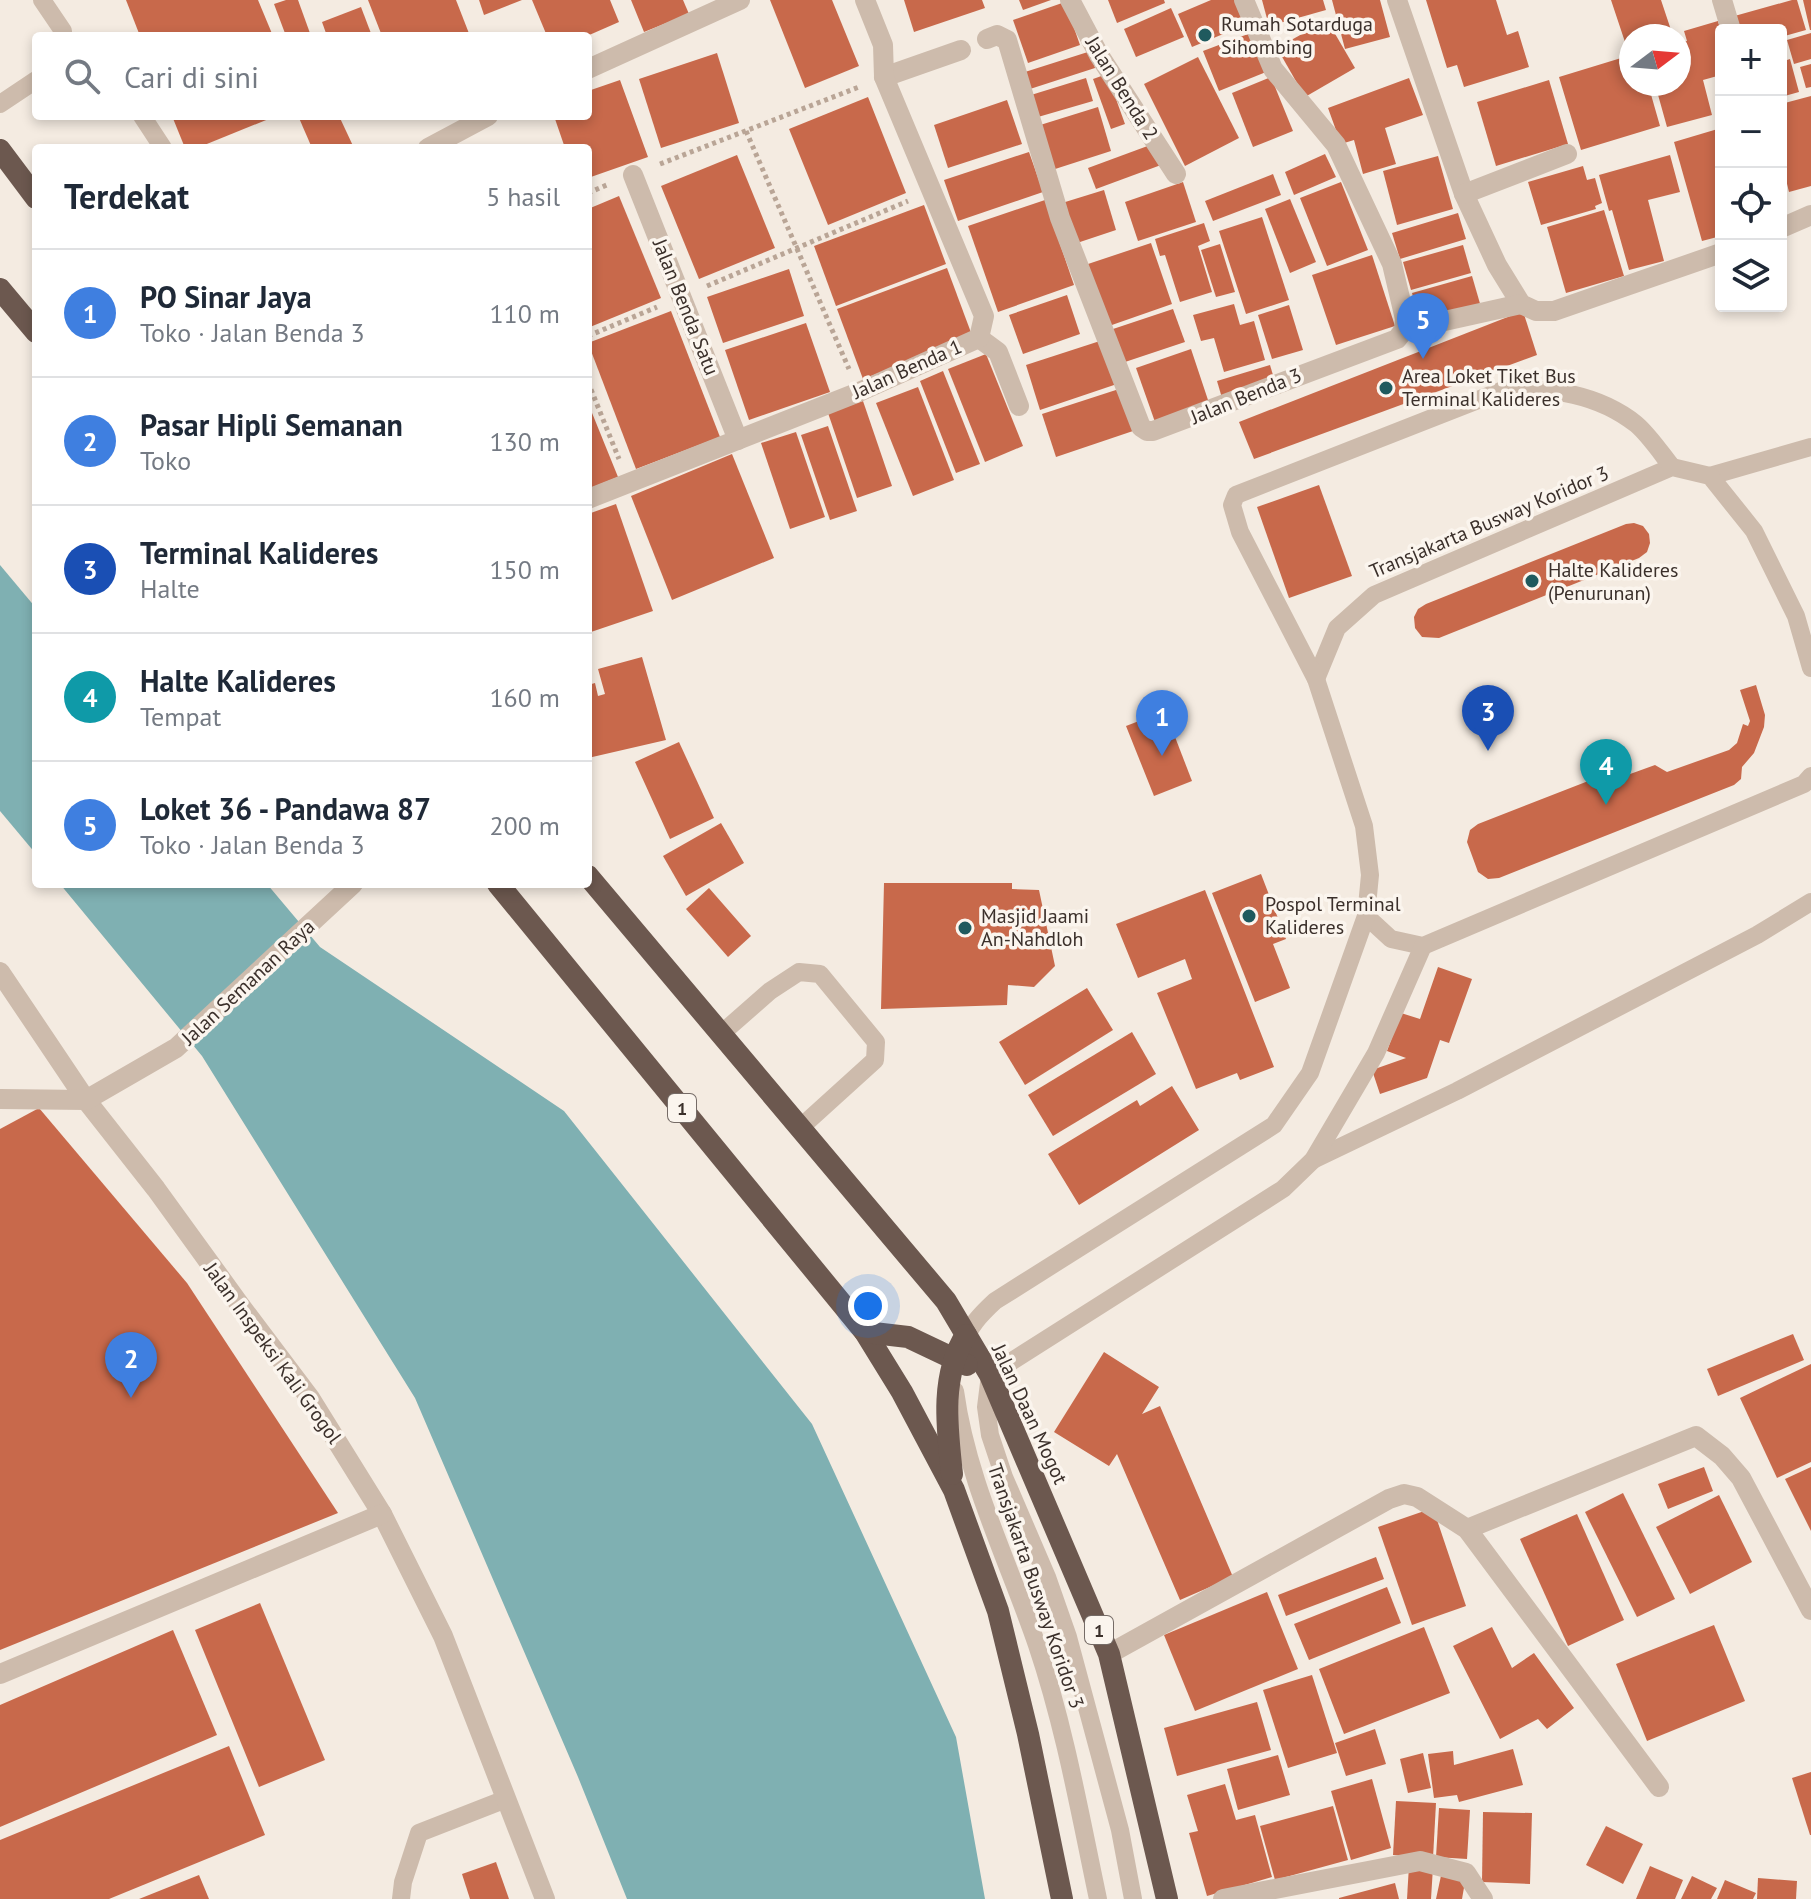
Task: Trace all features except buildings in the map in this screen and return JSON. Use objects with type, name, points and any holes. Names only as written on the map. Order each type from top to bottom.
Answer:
[{"type":"highway","points":[[0,150],[32,193]]},
{"type":"highway","points":[[0,289],[32,327]]},
{"type":"highway","name":"Jalan Daan Mogot","points":[[592,881],[946,1301],[990,1375],[1109,1654],[1167,1899]]},
{"type":"highway","name":"1","points":[[501,888],[865,1332],[902,1392],[954,1490],[998,1611],[1028,1734],[1062,1899]]},
{"type":"highway","points":[[865,1332],[908,1337],[990,1375]]},
{"type":"highway","points":[[954,1490],[948,1384],[966,1335]]},
{"type":"street","points":[[592,67],[740,0]]},
{"type":"street","name":"Jalan Benda 1","points":[[592,498],[859,392],[979,338],[984,316],[884,77],[883,45],[865,0]]},
{"type":"street","name":"Jalan Benda 2","points":[[1070,0],[1099,55],[1176,174]]},
{"type":"street","points":[[1244,0],[1273,69],[1336,145],[1392,264],[1405,319],[1404,330],[1521,304]]},
{"type":"street","points":[[1397,0],[1464,194],[1497,265],[1521,304],[1536,311],[1554,311],[1715,255]]},
{"type":"street","points":[[1722,0],[1729,24]]},
{"type":"street","name":"Jalan Benda 3","points":[[987,39],[997,35],[1007,40],[1060,218],[1141,427],[1147,431],[1165,428],[1397,339],[1404,330]]},
{"type":"street","points":[[884,77],[961,50]]},
{"type":"street","points":[[436,144],[480,120]]},
{"type":"street","points":[[1464,194],[1567,154]]},
{"type":"street","name":"Jalan Benda Satu","points":[[633,175],[738,440]]},
{"type":"street","points":[[1787,222],[1811,215]]},
{"type":"street","points":[[979,338],[998,352],[1019,406]]},
{"type":"street","name":"Jalan Semanan Raya","points":[[86,1100],[176,1048],[349,888]]},
{"type":"street","name":"Jalan Inspeksi Kali Grogol","points":[[0,972],[86,1100],[156,1189],[310,1398],[382,1514],[443,1636],[545,1899]]},
{"type":"street","points":[[0,1099],[86,1100]]},
{"type":"street","points":[[1467,1529],[1696,1436],[1722,1456],[1741,1478],[1811,1610]]},
{"type":"street","points":[[1109,1654],[1389,1499],[1404,1494],[1417,1497],[1467,1529],[1659,1787]]},
{"type":"street","points":[[0,1674],[382,1514]]},
{"type":"street","points":[[1223,1899],[1420,1861],[1466,1873],[1483,1899]]},
{"type":"lane","points":[[42,0],[63,31]]},
{"type":"lane","points":[[0,104],[32,83]]},
{"type":"lane","points":[[145,120],[160,144]]},
{"type":"lane","points":[[966,1335],[980,1314],[995,1301],[1274,1125],[1310,1073],[1366,916],[1370,875],[1364,826],[1316,679],[1240,532],[1232,505],[1236,495],[1506,389],[1547,388],[1595,400],[1636,424],[1672,467],[1710,476],[1811,447]]},
{"type":"lane","name":"Transjakarta Busway Koridor 3","points":[[1316,679],[1337,628],[1374,595],[1672,467]]},
{"type":"lane","points":[[1710,476],[1754,531],[1796,616],[1811,668]]},
{"type":"lane","points":[[1366,916],[1391,939],[1423,946],[1804,784],[1811,776]]},
{"type":"lane","points":[[1313,1160],[1757,935],[1811,902]]},
{"type":"lane","points":[[990,1375],[1283,1189],[1313,1160],[1376,1053],[1423,946]]},
{"type":"lane","points":[[721,1034],[770,991],[799,972],[820,974],[876,1042],[875,1060],[800,1128]]},
{"type":"lane","name":"Transjakarta Busway Koridor 3","points":[[956,1361],[955,1390],[965,1444],[980,1494],[1037,1646],[1062,1730],[1098,1899]]},
{"type":"lane","name":"Transjakarta Busway Koridor 3","points":[[990,1375],[986,1407],[990,1435],[1068,1637],[1120,1830],[1133,1899]]},
{"type":"lane","points":[[401,1899],[403,1882],[419,1833],[506,1799]]},
{"type":"path","points":[[592,191],[884,77]]},
{"type":"path","points":[[746,131],[859,392]]},
{"type":"path","points":[[796,248],[932,191]]},
{"type":"path","points":[[592,392],[629,484]]},
{"type":"water","points":[[0,565],[32,603],[32,849],[0,811]]},
{"type":"water","points":[[63,888],[270,888],[320,947],[564,1111],[812,1424],[956,1737],[985,1899],[627,1899],[578,1777],[415,1398],[202,1056]]},
{"type":"place","name":"Rumah Sotarduga Sihombing","points":[[1205,35]]},
{"type":"place","name":"Loket 36 - Pandawa 87","points":[[1423,359]]},
{"type":"place","name":"Area Loket Tiket Bus Terminal Kalideres","points":[[1386,388]]},
{"type":"place","name":"Halte Kalideres (Penurunan)","points":[[1532,581]]},
{"type":"place","name":"Terminal Kalideres","points":[[1488,751]]},
{"type":"place","name":"PO Sinar Jaya","points":[[1162,756]]},
{"type":"place","name":"Halte Kalideres","points":[[1606,805]]},
{"type":"place","name":"Pospol Terminal Kalideres","points":[[1249,916]]},
{"type":"place","name":"Masjid Jaami An-Nahdloh","points":[[965,928]]},
{"type":"place","name":"Pasar Hipli Semanan","points":[[131,1398]]}]
